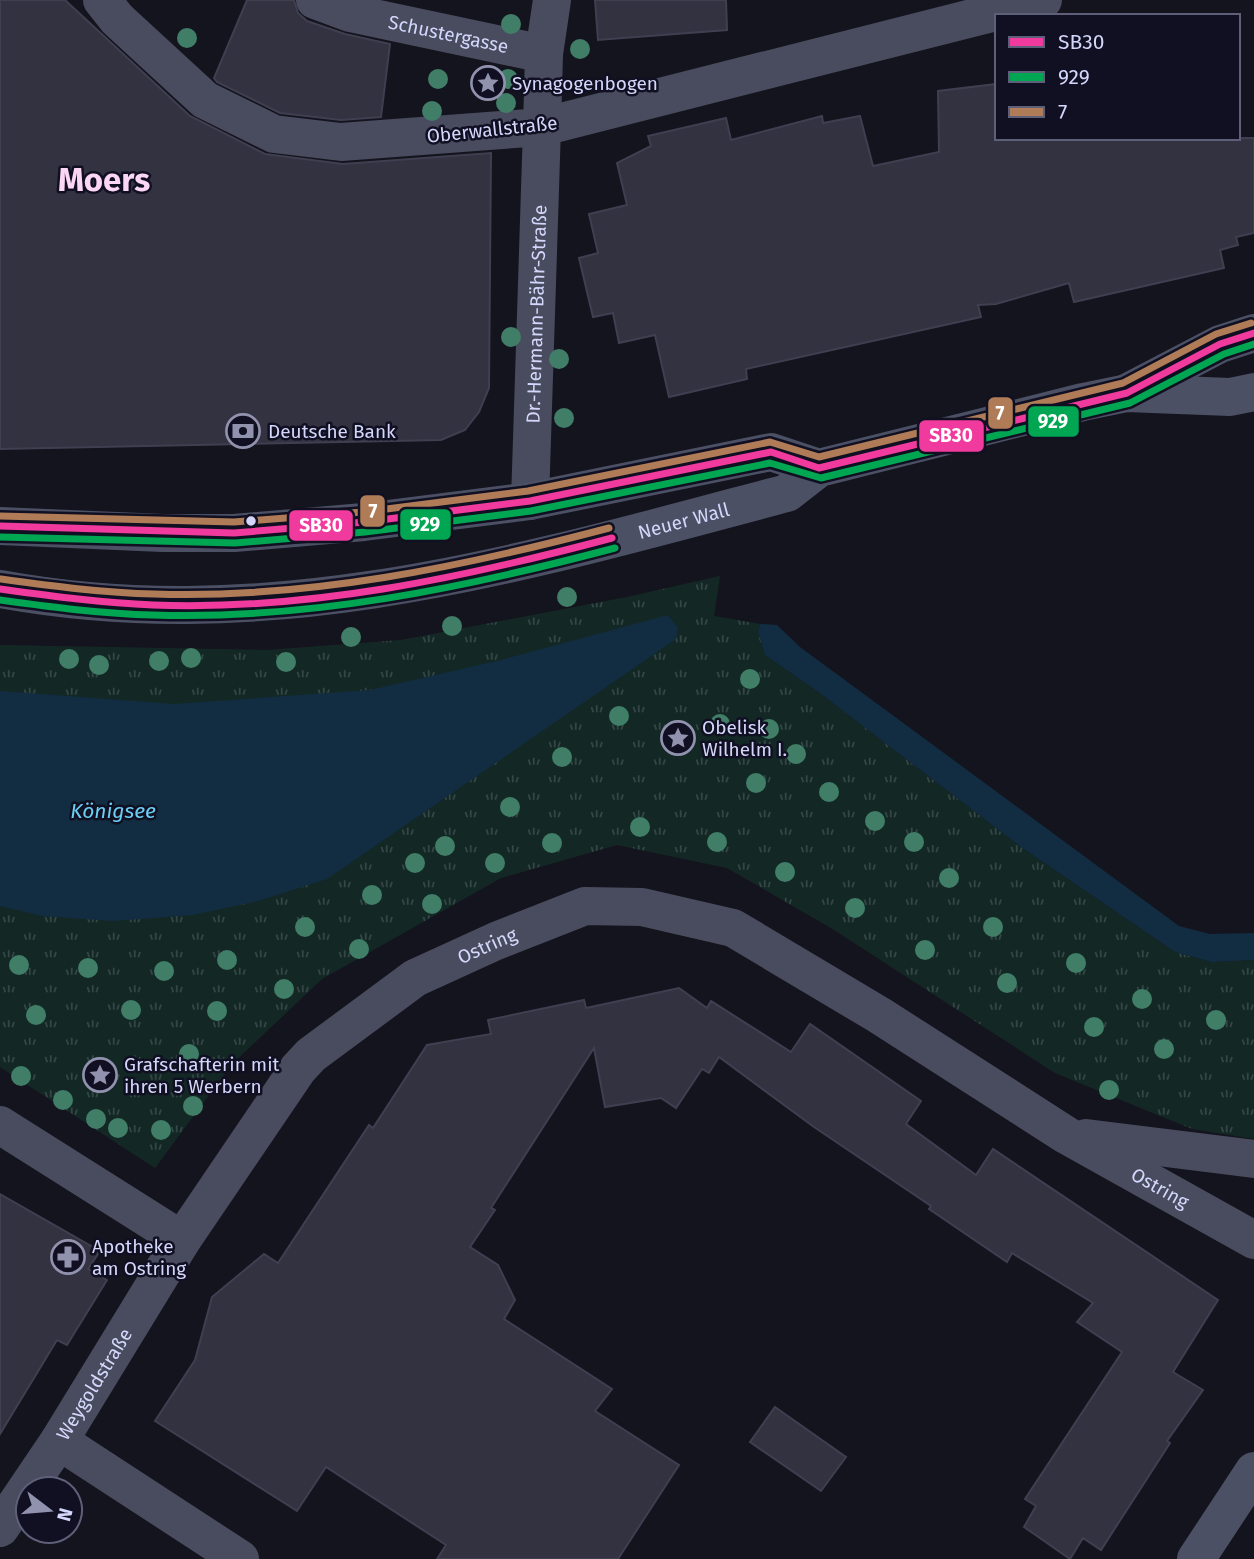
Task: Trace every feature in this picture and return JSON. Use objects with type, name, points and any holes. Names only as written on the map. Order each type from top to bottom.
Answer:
[{"type":"main road","name":"Neuer Wall","points":[[0,589],[79,600],[173,606],[246,603],[380,591],[543,558],[787,493],[819,468],[1126,393],[1220,344],[1254,332]]},
{"type":"main road","name":"Neuer Wall","points":[[1126,393],[1230,397],[1254,392]]},
{"type":"main road","points":[[0,526],[163,533],[234,533],[365,522],[530,501],[771,452],[819,468]]},
{"type":"main road","points":[[1196,1559],[1254,1471]]},
{"type":"street","name":"Oberwallstraße","points":[[102,0],[117,19],[205,100],[274,134],[341,142],[542,127],[1043,0]]},
{"type":"street","name":"Schustergasse","points":[[315,0],[350,13],[544,54]]},
{"type":"street","name":"Dr.-Hermann-Bähr-Straße","points":[[530,501],[544,54],[552,0]]},
{"type":"street","name":"Ostring","points":[[182,1240],[311,1055],[415,978],[585,906],[642,906],[733,928],[879,1015],[1066,1135],[1254,1240]]},
{"type":"street","points":[[0,1125],[182,1240]]},
{"type":"street","name":"Ostring","points":[[1066,1135],[1254,1159]]},
{"type":"street","name":"Weygoldstraße","points":[[0,1528],[59,1441],[182,1240]]},
{"type":"street","points":[[59,1441],[240,1559]]},
{"type":"green space","points":[[720,576],[714,616],[760,624],[758,632],[765,655],[821,694],[1021,847],[1175,952],[1212,962],[1254,960],[1254,1139],[1192,1129],[1055,1073],[831,928],[727,868],[617,845],[501,878],[322,979],[232,1064],[155,1168],[0,1067],[0,645],[267,650],[401,640],[627,597]]},
{"type":"water","name":"Königsee","points":[[668,615],[678,628],[676,639],[327,879],[258,901],[193,915],[113,921],[42,916],[0,906],[0,691],[174,704],[370,690],[501,660]]},
{"type":"water","points":[[760,624],[777,625],[800,647],[1179,926],[1210,934],[1254,933],[1254,960],[1212,962],[1175,952],[1021,847],[821,694],[765,655],[758,632]]},
{"type":"building","points":[[0,0],[65,0],[190,116],[265,154],[343,164],[491,153],[489,388],[479,412],[465,430],[441,440],[0,449]]},
{"type":"building","points":[[247,0],[294,0],[298,13],[307,21],[345,34],[390,44],[381,117],[341,120],[280,113],[217,82],[214,78]]},
{"type":"building","points":[[595,0],[726,0],[727,30],[598,40]]},
{"type":"building","points":[[995,84],[995,140],[1254,138],[1254,233],[1236,237],[1238,245],[1220,250],[1224,268],[1074,302],[1069,283],[996,304],[978,305],[981,317],[746,369],[747,379],[669,397],[655,335],[619,343],[613,313],[593,317],[579,258],[598,253],[589,214],[627,205],[617,163],[651,146],[648,136],[726,118],[731,140],[822,116],[823,123],[860,116],[873,166],[939,152],[938,91]]},
{"type":"building","points":[[679,988],[707,1008],[711,1001],[791,1052],[810,1024],[921,1101],[906,1124],[976,1175],[993,1149],[1218,1300],[1173,1372],[1203,1390],[1167,1441],[1170,1443],[1101,1550],[1083,1538],[1070,1559],[1024,1527],[1036,1506],[1025,1499],[1122,1352],[1077,1322],[1093,1303],[1012,1253],[1007,1262],[719,1057],[709,1073],[702,1069],[676,1108],[661,1098],[605,1107],[594,1048],[491,1208],[495,1210],[470,1247],[498,1265],[515,1300],[504,1319],[612,1389],[595,1411],[679,1465],[618,1559],[437,1559],[446,1545],[326,1467],[297,1511],[155,1421],[195,1360],[212,1297],[264,1254],[278,1263],[369,1125],[373,1128],[427,1045],[491,1034],[488,1020],[584,1000],[586,1008]]},
{"type":"building","points":[[0,1194],[100,1251],[88,1269],[107,1280],[67,1345],[57,1340],[0,1434]]},
{"type":"building","points":[[775,1407],[846,1457],[821,1491],[750,1442]]},
{"type":"transit line","name":"7","points":[[0,516],[234,522],[363,512],[528,491],[770,442],[819,457],[1123,383],[1216,334],[1251,323]]},
{"type":"transit line","name":"SB30","points":[[0,526],[234,533],[364,522],[530,501],[771,452],[819,468],[1127,393],[1220,344],[1254,333]]},
{"type":"transit line","name":"929","points":[[0,537],[235,543],[365,532],[531,511],[770,463],[821,478],[1130,403],[1224,354],[1254,344]]},
{"type":"transit line","name":"7","points":[[1,579],[135,593],[212,594],[270,591],[384,578],[609,528]]},
{"type":"transit line","name":"SB30","points":[[0,589],[153,605],[269,603],[384,589],[499,566],[612,538]]},
{"type":"transit line","name":"929","points":[[0,600],[134,614],[212,615],[270,612],[328,607],[444,588],[615,548]]},
{"type":"place","name":"Synagogenbogen","points":[[488,83]]},
{"type":"place","name":"Deutsche Bank","points":[[243,431]]},
{"type":"place","name":"Obelisk Wilhelm I.","points":[[678,738]]},
{"type":"place","name":"Grafschafterin mit ihren 5 Werbern","points":[[100,1075]]},
{"type":"place","name":"Apotheke am Ostring","points":[[68,1257]]},
{"type":"district","name":"Moers","points":[[104,179]]}]
